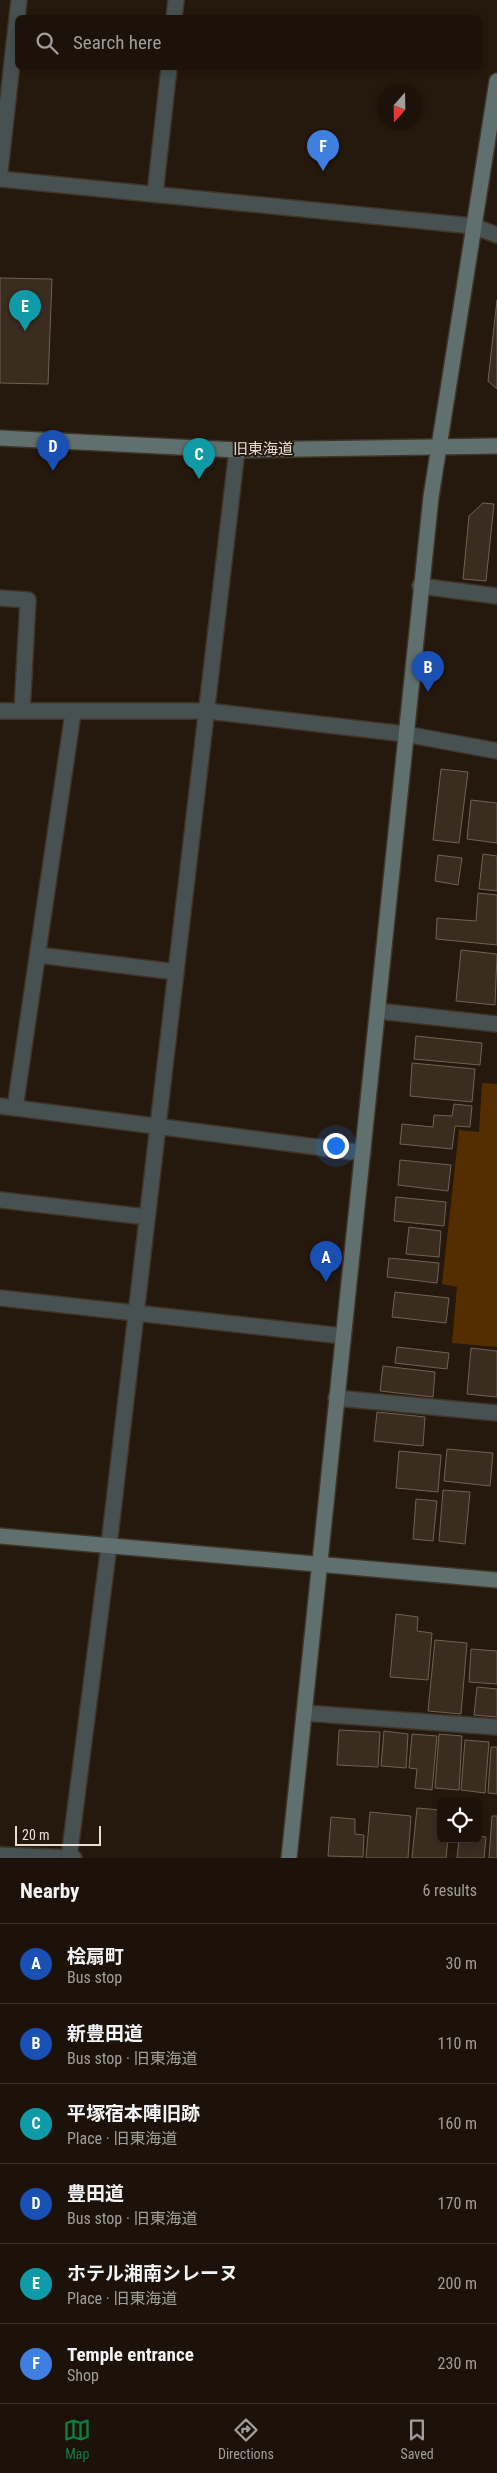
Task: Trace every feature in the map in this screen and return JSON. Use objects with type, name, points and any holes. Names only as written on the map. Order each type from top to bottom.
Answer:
[{"type":"street","points":[[17,15],[19,0]]},
{"type":"street","points":[[174,15],[176,0]]},
{"type":"street","points":[[0,171],[15,36]]},
{"type":"street","points":[[155,194],[168,70]]},
{"type":"street","points":[[289,1858],[378,1012],[420,586],[437,448],[497,81]]},
{"type":"street","points":[[0,179],[473,226],[497,235]]},
{"type":"street","name":"旧東海道","points":[[0,438],[238,450],[497,446]]},
{"type":"street","points":[[69,1858],[109,1545],[238,450]]},
{"type":"street","points":[[420,586],[497,596]]},
{"type":"street","points":[[0,598],[28,600],[22,711]]},
{"type":"street","points":[[0,711],[73,713],[207,711],[405,734],[497,751]]},
{"type":"street","points":[[73,713],[38,955],[8,1107],[363,1153]]},
{"type":"street","points":[[38,955],[176,972]]},
{"type":"street","points":[[378,1012],[497,1024]]},
{"type":"street","points":[[0,1200],[147,1217]]},
{"type":"street","points":[[0,1298],[343,1336]]},
{"type":"street","points":[[336,1398],[497,1413]]},
{"type":"street","points":[[0,1536],[319,1562],[497,1580]]},
{"type":"street","points":[[304,1713],[497,1726]]},
{"type":"street","points":[[0,1855],[74,1858]]},
{"type":"shaded area","points":[[482,1083],[497,1084],[497,1347],[452,1343],[457,1287],[442,1284],[459,1130],[479,1132]]},
{"type":"building","points":[[0,278],[52,279],[48,384],[0,383]]},
{"type":"building","points":[[497,300],[497,389],[488,381]]},
{"type":"building","points":[[483,503],[494,504],[486,581],[463,579],[469,516]]},
{"type":"building","points":[[441,769],[468,772],[459,843],[433,840]]},
{"type":"building","points":[[471,800],[497,803],[497,843],[467,839]]},
{"type":"building","points":[[483,854],[497,856],[497,891],[479,889]]},
{"type":"building","points":[[438,855],[462,858],[458,885],[435,881]]},
{"type":"building","points":[[478,893],[497,895],[497,945],[436,939],[437,918],[476,921]]},
{"type":"building","points":[[461,950],[497,954],[495,1005],[456,1001]]},
{"type":"building","points":[[416,1036],[482,1043],[480,1065],[414,1059]]},
{"type":"building","points":[[412,1063],[475,1069],[472,1102],[410,1096]]},
{"type":"building","points":[[454,1104],[472,1106],[470,1127],[455,1126],[452,1149],[400,1144],[402,1124],[433,1127],[434,1115],[452,1116]]},
{"type":"building","points":[[400,1160],[451,1165],[448,1191],[398,1185]]},
{"type":"building","points":[[396,1197],[446,1202],[444,1226],[394,1221]]},
{"type":"building","points":[[409,1227],[441,1231],[439,1257],[406,1254]]},
{"type":"building","points":[[389,1258],[439,1263],[437,1283],[387,1277]]},
{"type":"building","points":[[395,1292],[449,1298],[446,1323],[392,1317]]},
{"type":"building","points":[[397,1347],[449,1353],[447,1369],[395,1363]]},
{"type":"building","points":[[471,1348],[497,1351],[497,1397],[467,1394]]},
{"type":"building","points":[[383,1366],[435,1372],[433,1397],[380,1391]]},
{"type":"building","points":[[377,1412],[425,1417],[423,1446],[374,1441]]},
{"type":"building","points":[[447,1449],[493,1453],[490,1486],[444,1481]]},
{"type":"building","points":[[399,1451],[441,1455],[438,1492],[396,1488]]},
{"type":"building","points":[[443,1490],[470,1492],[465,1544],[439,1541]]},
{"type":"building","points":[[416,1499],[437,1501],[433,1541],[413,1539]]},
{"type":"building","points":[[396,1614],[418,1617],[417,1631],[432,1633],[428,1680],[390,1677]]},
{"type":"building","points":[[435,1640],[467,1643],[461,1714],[428,1711]]},
{"type":"building","points":[[471,1649],[497,1651],[497,1684],[469,1682]]},
{"type":"building","points":[[477,1687],[497,1689],[497,1717],[474,1715]]},
{"type":"building","points":[[339,1730],[380,1732],[378,1767],[337,1765]]},
{"type":"building","points":[[384,1731],[408,1734],[406,1768],[381,1766]]},
{"type":"building","points":[[412,1734],[437,1736],[432,1790],[415,1788],[417,1769],[409,1768]]},
{"type":"building","points":[[439,1734],[462,1736],[459,1790],[435,1788]]},
{"type":"building","points":[[465,1740],[489,1742],[485,1793],[461,1790]]},
{"type":"building","points":[[491,1747],[497,1747],[497,1794],[488,1793]]},
{"type":"building","points":[[417,1808],[437,1810],[437,1843],[448,1843],[446,1858],[412,1858]]},
{"type":"building","points":[[370,1812],[411,1816],[408,1858],[366,1858]]},
{"type":"building","points":[[492,1816],[497,1816],[497,1858],[489,1858]]},
{"type":"building","points":[[331,1817],[355,1819],[355,1834],[364,1835],[363,1857],[328,1856]]},
{"type":"building","points":[[482,1836],[486,1837],[484,1858],[457,1858],[459,1843],[482,1843]]},
{"type":"place","name":"Temple entrance","points":[[323,171]]},
{"type":"place","name":"ホテル湘南シレーヌ","points":[[25,331]]},
{"type":"place","name":"豊田道","points":[[53,471]]},
{"type":"place","name":"平塚宿本陣旧跡","points":[[199,479]]},
{"type":"place","name":"新豊田道","points":[[428,692]]},
{"type":"place","name":"桧扇町","points":[[326,1282]]}]
